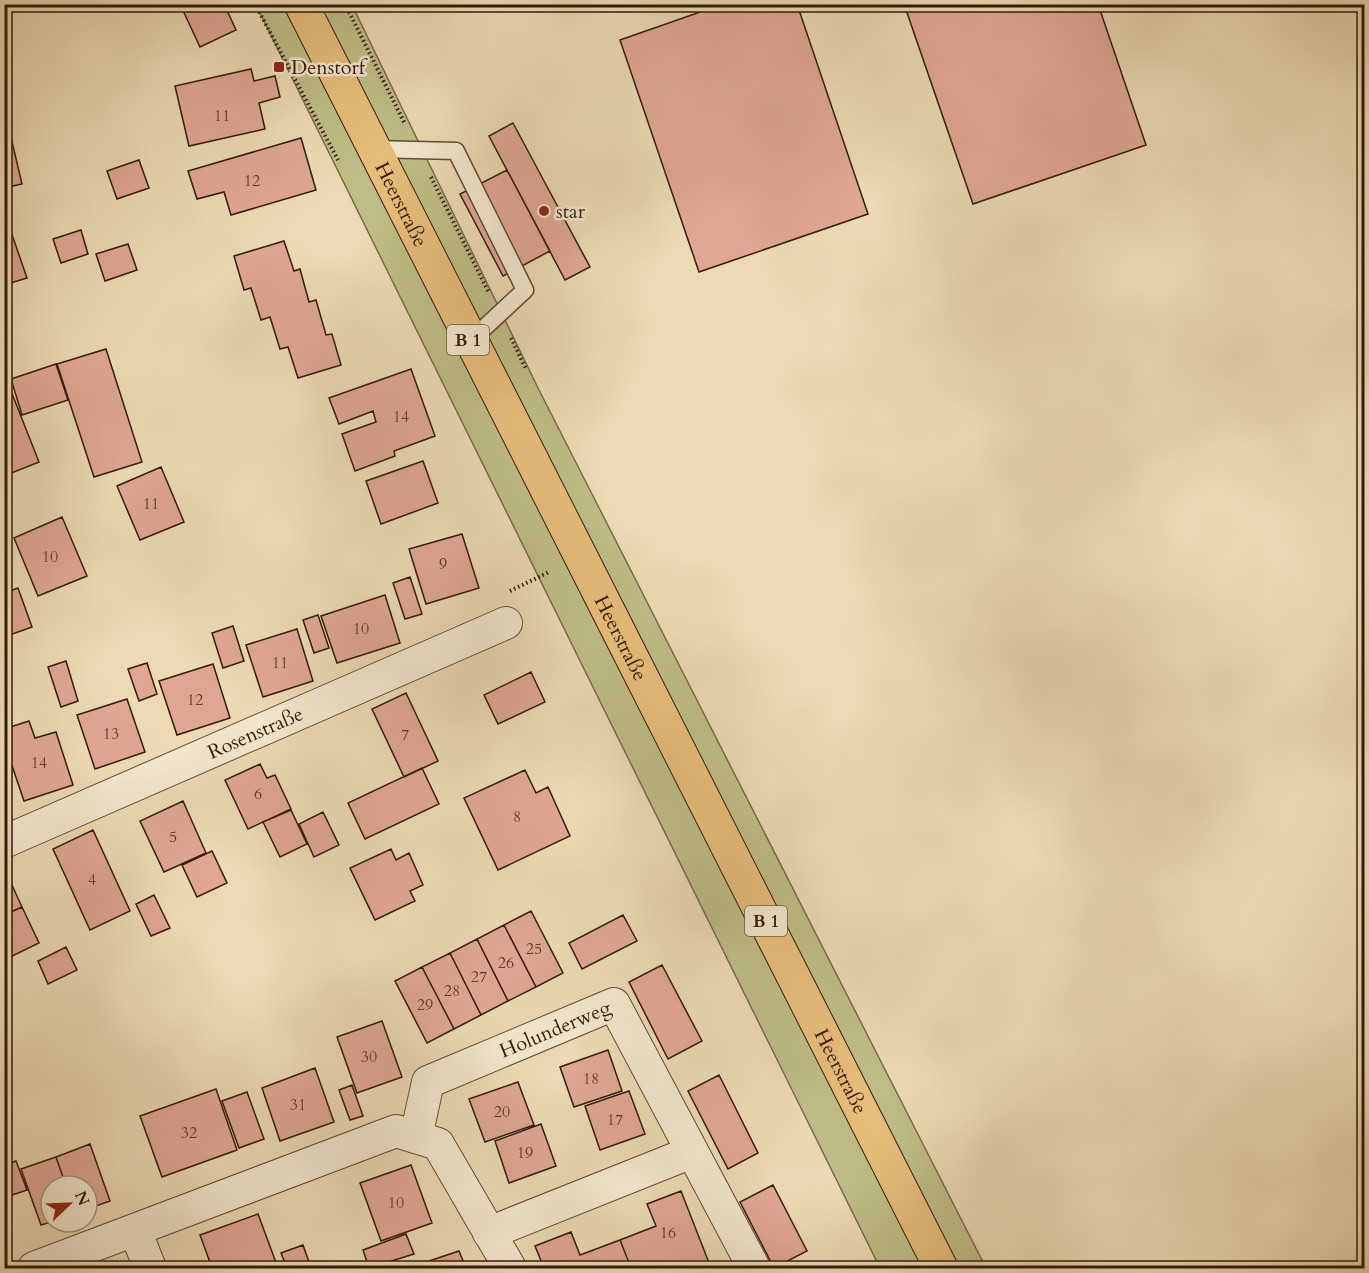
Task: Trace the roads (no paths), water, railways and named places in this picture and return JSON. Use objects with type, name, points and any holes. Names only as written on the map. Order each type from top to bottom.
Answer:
[{"type":"main road","name":"Heerstraße","points":[[301,4],[469,342],[622,637],[941,1269]]},
{"type":"street","name":"Rosenstraße","points":[[4,842],[506,623]]},
{"type":"street","name":"Holunderweg","points":[[416,1137],[428,1082],[614,1004],[754,1269]]},
{"type":"street","points":[[34,1269],[396,1131],[438,1144],[510,1269]]},
{"type":"street","points":[[489,1233],[692,1152]]},
{"type":"street","points":[[135,1230],[150,1269]]},
{"type":"lane","points":[[373,149],[456,151],[520,279],[525,290],[469,342]]},
{"type":"place","name":"Denstorf","points":[[279,67]]},
{"type":"place","name":"star","points":[[544,211]]}]
